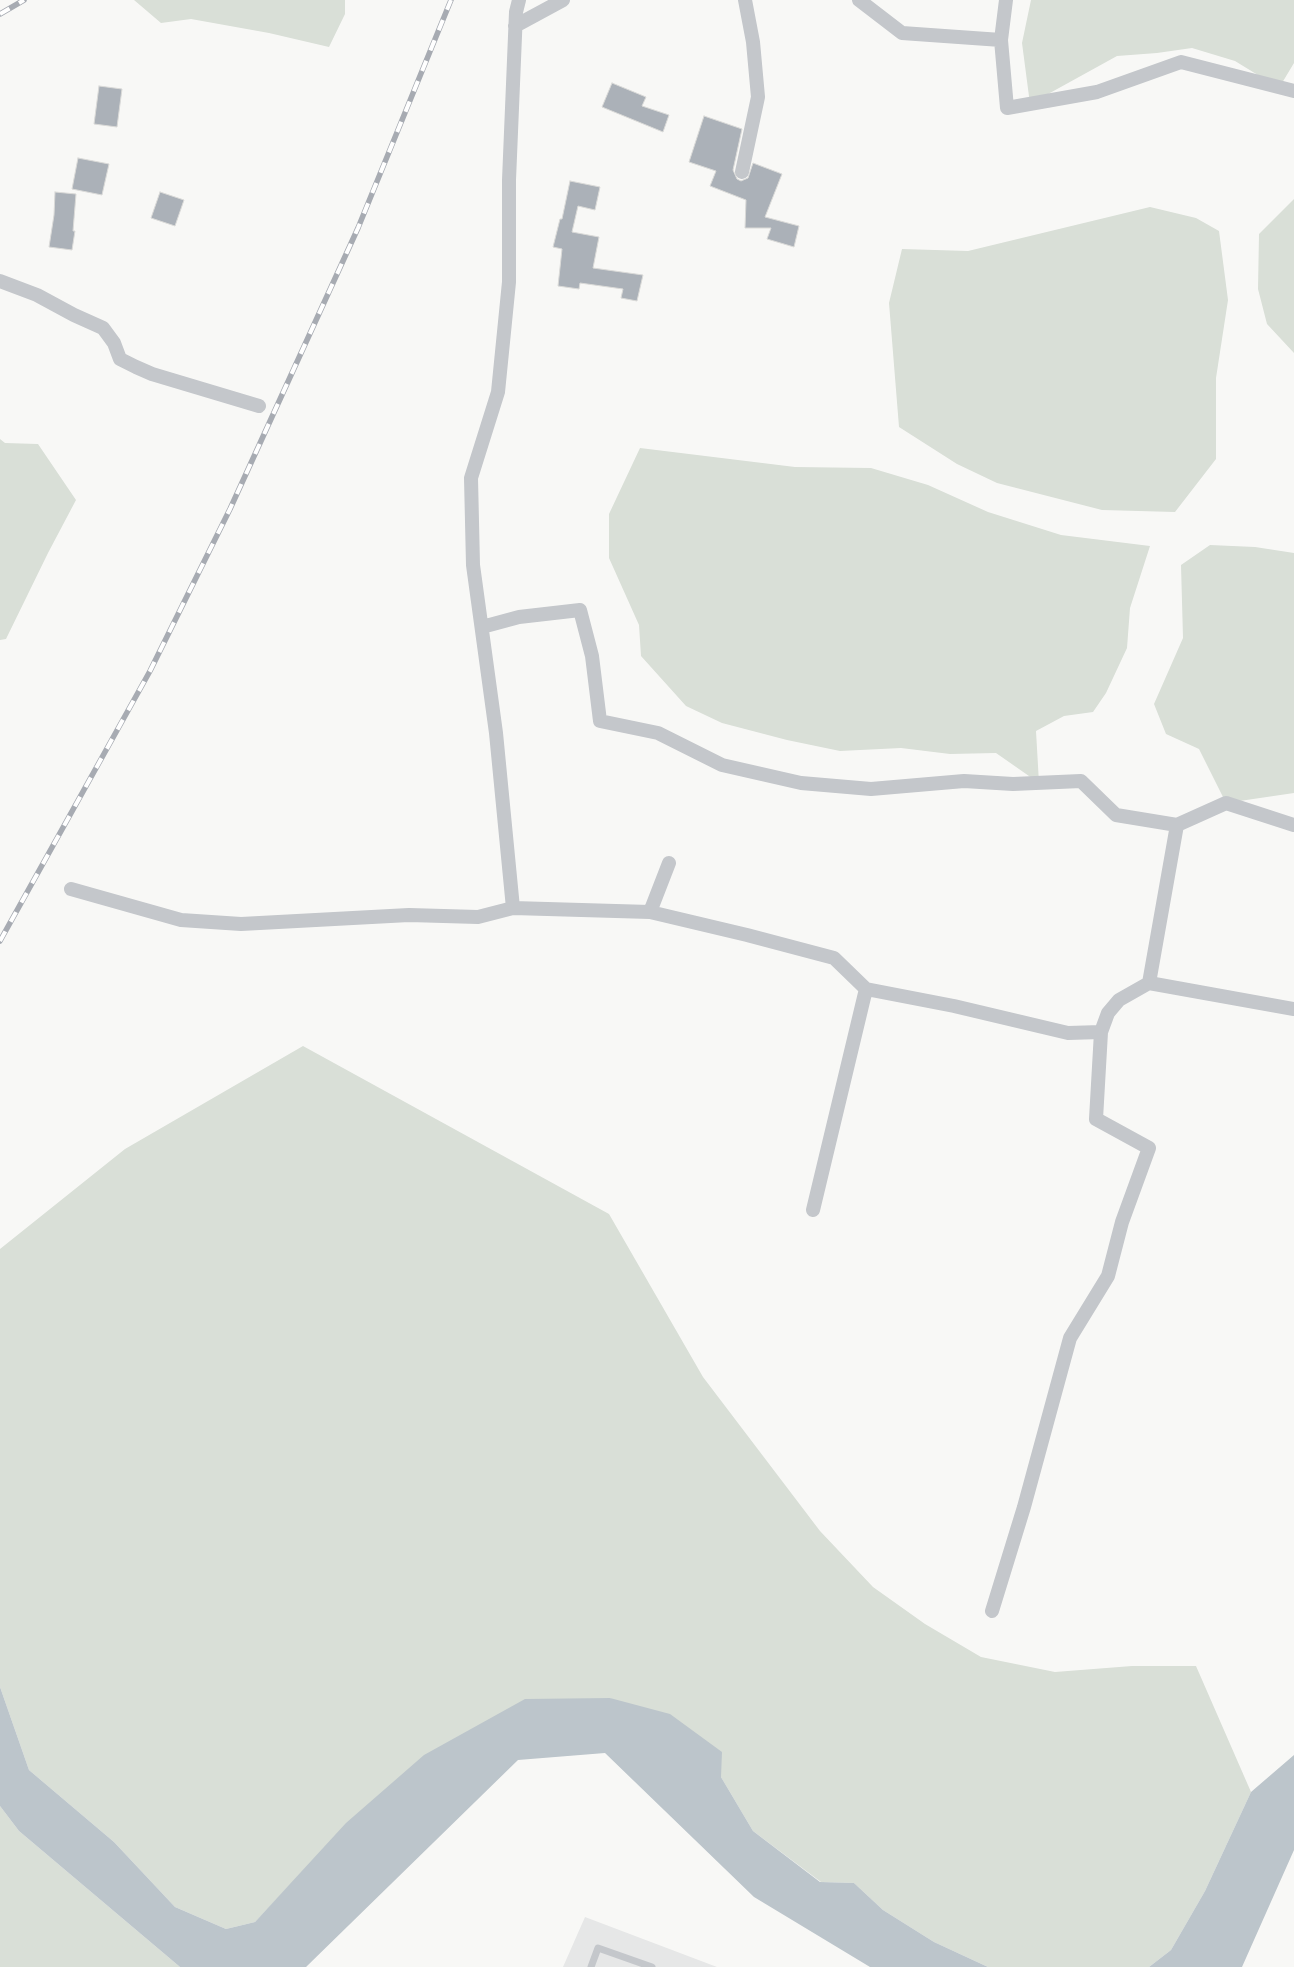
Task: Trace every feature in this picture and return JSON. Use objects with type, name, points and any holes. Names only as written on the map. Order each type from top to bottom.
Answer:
[{"type":"street","points":[[513,908],[496,733],[473,565],[471,478],[498,392],[508,291],[508,180],[515,26],[519,0]]},
{"type":"street","points":[[515,26],[563,0]]},
{"type":"street","points":[[742,172],[758,97],[753,42],[745,0]]},
{"type":"street","points":[[859,0],[902,32],[1001,40]]},
{"type":"street","points":[[1006,0],[1001,40],[1007,108],[1097,92],[1181,62],[1294,92]]},
{"type":"street","points":[[0,281],[37,295],[103,328],[114,343],[120,359],[136,367],[152,374],[259,406]]},
{"type":"street","points":[[482,627],[519,617],[580,610],[592,656],[600,721],[658,733],[722,765],[800,783],[871,789],[964,781],[1013,784],[1081,781],[1116,815],[1177,825],[1226,803],[1294,825]]},
{"type":"street","points":[[1149,983],[1177,825]]},
{"type":"street","points":[[650,912],[669,864]]},
{"type":"street","points":[[71,889],[181,920],[241,924],[409,915],[478,917],[513,908],[650,912],[834,958],[866,989],[954,1006],[1068,1033],[1101,1032]]},
{"type":"street","points":[[992,1611],[1024,1507],[1070,1338],[1108,1276],[1122,1222],[1149,1148],[1096,1119],[1101,1032],[1108,1013],[1119,1000],[1149,983],[1294,1009]]},
{"type":"street","points":[[813,1210],[866,989]]},
{"type":"lane","points":[[591,1967],[598,1948],[652,1967]]},
{"type":"shaded area","points":[[134,0],[345,0],[345,14],[329,47],[269,33],[191,19],[161,23]]},
{"type":"shaded area","points":[[1031,0],[1294,0],[1294,63],[1279,88],[1235,61],[1192,48],[1117,56],[1030,104],[1022,43]]},
{"type":"shaded area","points":[[1294,199],[1294,353],[1267,324],[1258,289],[1259,234]]},
{"type":"shaded area","points":[[1150,207],[1196,218],[1219,231],[1228,300],[1216,378],[1216,459],[1175,512],[1102,510],[997,483],[957,464],[899,427],[889,303],[902,249],[968,251]]},
{"type":"shaded area","points":[[0,439],[5,443],[38,444],[76,500],[6,639],[0,640]]},
{"type":"shaded area","points":[[640,448],[795,467],[871,468],[928,485],[988,512],[1061,535],[1150,546],[1130,608],[1127,648],[1106,693],[1093,712],[1064,716],[1036,731],[1039,783],[996,753],[950,754],[901,748],[840,751],[787,740],[722,723],[686,706],[641,656],[639,625],[609,558],[609,514]]},
{"type":"shaded area","points":[[1210,545],[1255,547],[1294,553],[1294,793],[1226,803],[1199,749],[1166,734],[1154,704],[1183,638],[1181,565]]},
{"type":"shaded area","points":[[303,1046],[609,1214],[703,1377],[820,1531],[873,1587],[925,1624],[981,1657],[1055,1672],[1132,1666],[1196,1666],[1251,1792],[1205,1891],[1171,1950],[1149,1967],[988,1967],[934,1942],[883,1910],[854,1883],[821,1882],[753,1831],[721,1777],[610,1698],[289,1886],[255,1922],[226,1929],[175,1907],[114,1842],[29,1770],[0,1687],[0,1249],[125,1149]]},
{"type":"shaded area","points":[[0,1687],[29,1770],[114,1842],[175,1907],[226,1929],[255,1922],[346,1823],[424,1755],[525,1699],[610,1698],[670,1714],[722,1752],[721,1777],[753,1831],[820,1882],[854,1883],[883,1910],[934,1942],[988,1967],[870,1967],[754,1897],[605,1753],[518,1760],[306,1967],[180,1967],[19,1831],[0,1806]]},
{"type":"shaded area","points":[[1294,1755],[1294,1850],[1242,1967],[1149,1967],[1171,1950],[1205,1891],[1251,1792]]},
{"type":"shaded area","points":[[0,1806],[19,1831],[180,1967],[0,1967]]},
{"type":"shaded area","points":[[585,1917],[717,1967],[563,1967]]},
{"type":"building","points":[[612,83],[646,97],[642,106],[669,115],[663,132],[602,107]]},
{"type":"building","points":[[99,86],[122,89],[117,127],[94,124]]},
{"type":"building","points":[[704,116],[742,129],[733,170],[737,179],[741,181],[748,178],[753,163],[782,174],[765,217],[799,226],[794,247],[767,239],[771,228],[745,228],[746,200],[710,186],[716,171],[689,162]]},
{"type":"building","points":[[78,158],[109,164],[102,195],[72,189]]},
{"type":"building","points":[[570,181],[600,187],[595,210],[578,206],[572,232],[599,237],[593,268],[643,275],[637,301],[621,298],[623,289],[580,283],[579,289],[558,286],[562,249],[553,247],[560,219],[562,219]]},
{"type":"building","points":[[55,192],[76,194],[73,231],[75,231],[72,250],[49,247],[54,215]]},
{"type":"building","points":[[160,192],[184,200],[175,226],[151,218]]},
{"type":"railway","points":[[0,14],[24,0]]},
{"type":"railway","points":[[0,941],[150,671],[230,509],[358,228],[451,0]]}]
